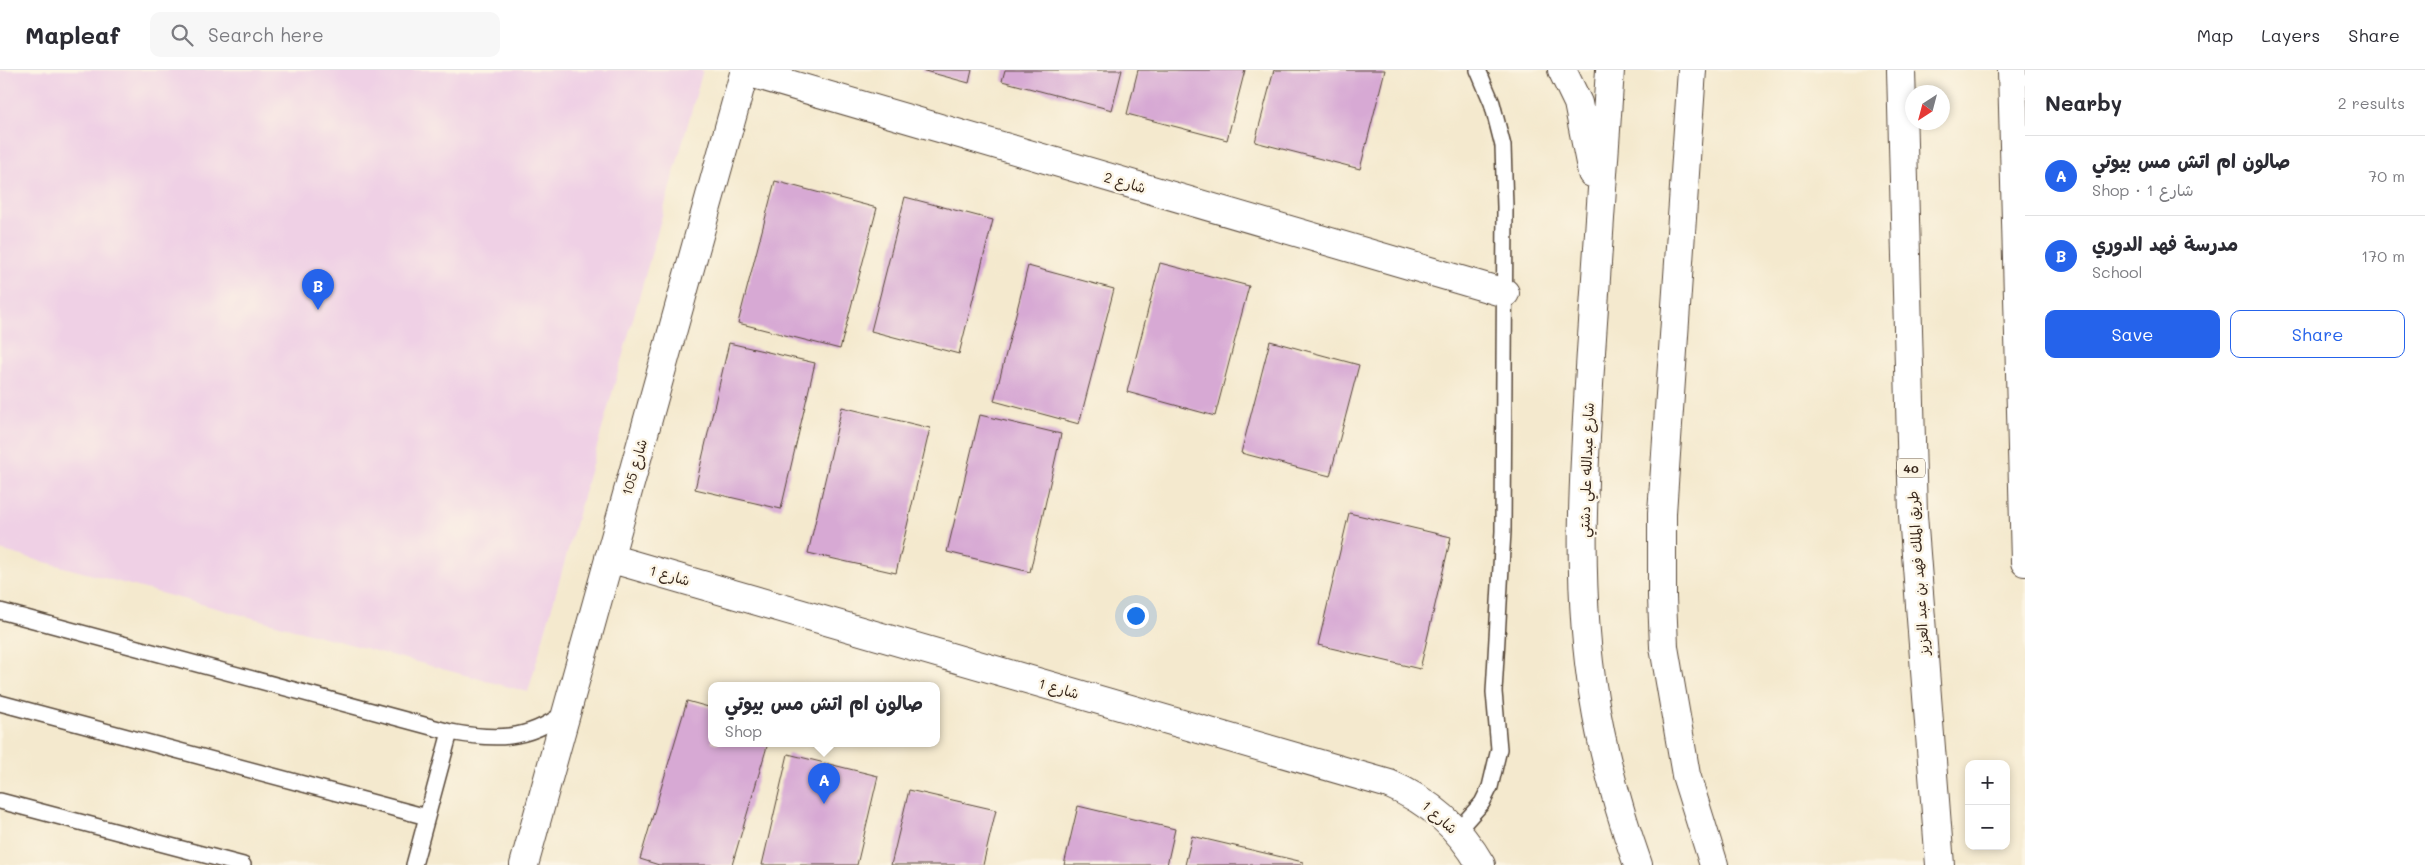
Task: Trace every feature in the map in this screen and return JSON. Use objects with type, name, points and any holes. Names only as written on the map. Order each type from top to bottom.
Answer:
[{"type":"main road","points":[[1562,70],[1578,103],[1584,127],[1599,224]]},
{"type":"main road","name":"شارع عبدالله علي دشتي","points":[[1610,70],[1585,449],[1583,546],[1586,630],[1594,697],[1606,762],[1624,826],[1638,865]]},
{"type":"main road","points":[[1692,70],[1662,513],[1664,646],[1686,775],[1714,865]]},
{"type":"main road","name":"طريق الملك فهد بن عبد العزيز","points":[[1900,70],[1912,515],[1940,865]]},
{"type":"main road","points":[[2012,70],[2025,562]]},
{"type":"main road","name":"شارع 2","points":[[744,71],[1505,293]]},
{"type":"main road","name":"شارع 105","points":[[524,865],[744,71]]},
{"type":"main road","name":"شارع 1","points":[[609,558],[1389,784],[1411,793],[1432,807],[1456,831],[1481,865]]},
{"type":"lane","points":[[1456,831],[1482,803],[1490,787],[1497,765],[1498,749],[1494,692],[1503,531],[1505,293],[1503,146],[1492,103],[1478,70]]},
{"type":"lane","points":[[0,611],[450,732],[477,737],[524,734],[546,726],[567,710]]},
{"type":"lane","points":[[0,703],[428,817]]},
{"type":"lane","points":[[414,865],[450,732]]},
{"type":"lane","points":[[0,801],[244,865]]},
{"type":"shaded area","points":[[0,70],[703,70],[528,692],[0,550]]},
{"type":"building","points":[[921,70],[972,70],[969,83]]},
{"type":"building","points":[[1005,70],[1122,70],[1112,110],[1002,81]]},
{"type":"building","points":[[1138,70],[1245,70],[1227,140],[1127,114]]},
{"type":"building","points":[[1274,70],[1385,70],[1360,169],[1255,142]]},
{"type":"building","points":[[775,181],[877,208],[840,349],[738,323]]},
{"type":"building","points":[[905,197],[993,220],[959,354],[871,331]]},
{"type":"building","points":[[1160,263],[1249,286],[1215,416],[1127,392]]},
{"type":"building","points":[[1028,266],[1114,289],[1079,424],[994,401]]},
{"type":"building","points":[[1270,341],[1359,365],[1330,476],[1241,453]]},
{"type":"building","points":[[729,343],[815,363],[781,509],[695,489]]},
{"type":"building","points":[[842,407],[930,428],[896,573],[808,553]]},
{"type":"building","points":[[980,415],[1061,434],[1030,572],[947,552]]},
{"type":"building","points":[[1349,513],[1451,537],[1420,669],[1318,645]]},
{"type":"building","points":[[687,701],[708,707],[708,747],[767,747],[732,865],[659,865],[640,859]]},
{"type":"building","points":[[788,754],[878,776],[857,865],[762,865]]},
{"type":"building","points":[[909,790],[996,810],[983,865],[891,865]]},
{"type":"building","points":[[1078,806],[1175,829],[1167,865],[1064,865]]},
{"type":"building","points":[[1192,836],[1303,862],[1303,865],[1185,865]]},
{"type":"place","name":"مدرسة فهد الدوري","points":[[318,310]]},
{"type":"place","name":"صالون ام اتش مس بيوتي","points":[[824,804]]}]
